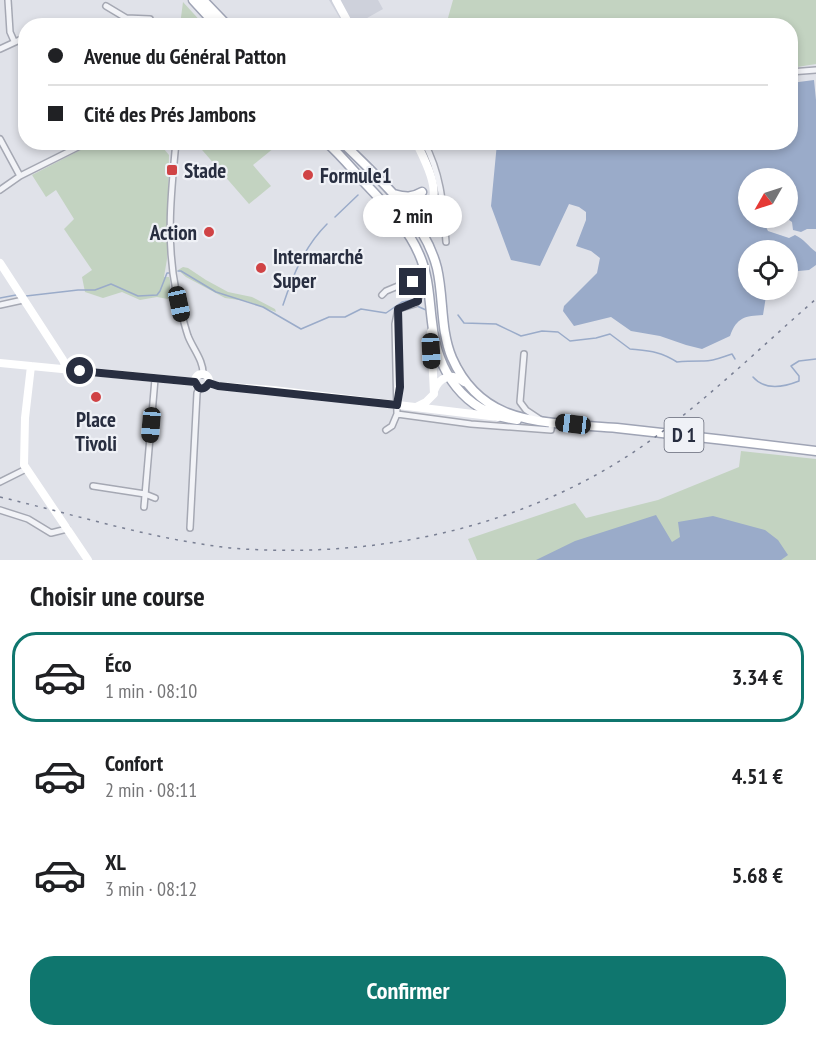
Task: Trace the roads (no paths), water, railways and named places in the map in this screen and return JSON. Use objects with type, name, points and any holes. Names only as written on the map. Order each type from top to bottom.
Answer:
[{"type":"main road","points":[[193,0],[210,18]]},
{"type":"main road","points":[[203,0],[220,18]]},
{"type":"main road","points":[[336,0],[346,18]]},
{"type":"main road","name":"D 1","points":[[333,150],[397,218],[413,243],[426,275],[435,344],[449,377],[469,400],[498,417],[816,451]]},
{"type":"main road","name":"D 1","points":[[350,150],[393,193],[418,227],[433,256],[439,279],[447,341],[452,358],[467,385],[481,398],[506,412],[541,420]]},
{"type":"main road","points":[[418,227],[420,217],[433,200],[431,181],[420,150]]},
{"type":"main road","points":[[393,193],[406,197],[422,192],[427,177],[425,160]]},
{"type":"main road","points":[[0,263],[63,360],[67,370]]},
{"type":"main road","points":[[432,322],[434,392],[436,403],[446,412]]},
{"type":"main road","points":[[0,363],[155,379],[206,387],[209,383]]},
{"type":"main road","points":[[31,366],[25,418],[24,460],[26,469],[88,560]]},
{"type":"main road","points":[[197,385],[198,375],[207,377],[209,383]]},
{"type":"main road","points":[[416,407],[426,402],[439,382],[449,377],[460,378],[467,385],[469,400],[464,408],[456,412]]},
{"type":"main road","points":[[209,383],[218,386],[498,417]]},
{"type":"street","points":[[8,0],[10,32],[14,42]]},
{"type":"street","points":[[106,6],[126,18]]},
{"type":"street","points":[[0,49],[18,40]]},
{"type":"street","points":[[798,71],[816,70]]},
{"type":"street","points":[[0,139],[20,176]]},
{"type":"street","points":[[0,190],[20,176],[72,150]]},
{"type":"street","points":[[175,150],[170,245],[183,320],[202,363],[203,375]]},
{"type":"street","points":[[428,150],[440,178],[446,242]]},
{"type":"street","points":[[382,295],[410,281],[415,285],[419,297],[418,301],[398,309],[400,387],[397,414],[393,426],[386,430]]},
{"type":"street","points":[[0,305],[23,300]]},
{"type":"street","points":[[524,354],[520,402],[526,410],[541,420]]},
{"type":"street","points":[[144,507],[155,379]]},
{"type":"street","points":[[190,528],[197,385]]},
{"type":"street","points":[[397,414],[471,424],[551,430],[552,421]]},
{"type":"street","points":[[0,482],[26,469]]},
{"type":"street","points":[[93,486],[145,494],[155,498]]},
{"type":"street","points":[[0,510],[28,519],[51,533],[67,528]]},
{"type":"water","points":[[814,80],[816,229],[801,232],[793,230],[793,228],[798,228],[798,168],[738,168],[738,228],[766,228],[768,231],[789,238],[795,235],[816,252],[816,265],[809,270],[798,271],[798,240],[738,240],[738,300],[765,300],[763,315],[742,319],[730,336],[702,349],[660,336],[631,331],[611,317],[574,326],[563,311],[564,306],[597,273],[600,258],[591,251],[576,246],[586,220],[586,212],[569,204],[540,266],[511,260],[491,206],[496,150],[798,150],[798,82]]},
{"type":"water","points":[[656,515],[672,542],[680,537],[678,522],[713,516],[765,530],[778,540],[788,555],[781,560],[536,560],[575,541]]},
{"type":"waterway","points":[[335,217],[358,195]]},
{"type":"waterway","points":[[283,305],[300,262],[312,242],[327,224]]},
{"type":"waterway","points":[[178,271],[216,292],[263,307],[301,329],[329,317],[345,317],[361,309],[386,313],[402,302],[412,300]]},
{"type":"waterway","points":[[26,296],[95,290],[111,284],[138,296],[157,295],[167,273],[170,273]]},
{"type":"waterway","points":[[0,298],[16,295]]},
{"type":"waterway","points":[[417,306],[426,310]]},
{"type":"waterway","points":[[458,315],[464,323],[496,324],[521,336],[542,331],[558,332],[570,341],[610,334],[630,349],[660,354],[677,362],[710,361],[732,354],[735,359]]},
{"type":"waterway","points":[[753,377],[769,386],[787,385],[799,381],[799,376],[791,366],[799,361],[816,359]]},
{"type":"railway","points":[[0,497],[143,533],[230,548],[285,550],[341,548],[396,542],[451,531],[504,516],[555,495],[604,470],[651,440],[694,407],[816,299]]},
{"type":"place","name":"Stade","points":[[172,170]]},
{"type":"place","name":"Formule1","points":[[308,175]]},
{"type":"place","name":"Action","points":[[209,232]]},
{"type":"place","name":"Intermarché Super","points":[[261,268]]},
{"type":"place","name":"Place Tivoli","points":[[96,397]]}]
